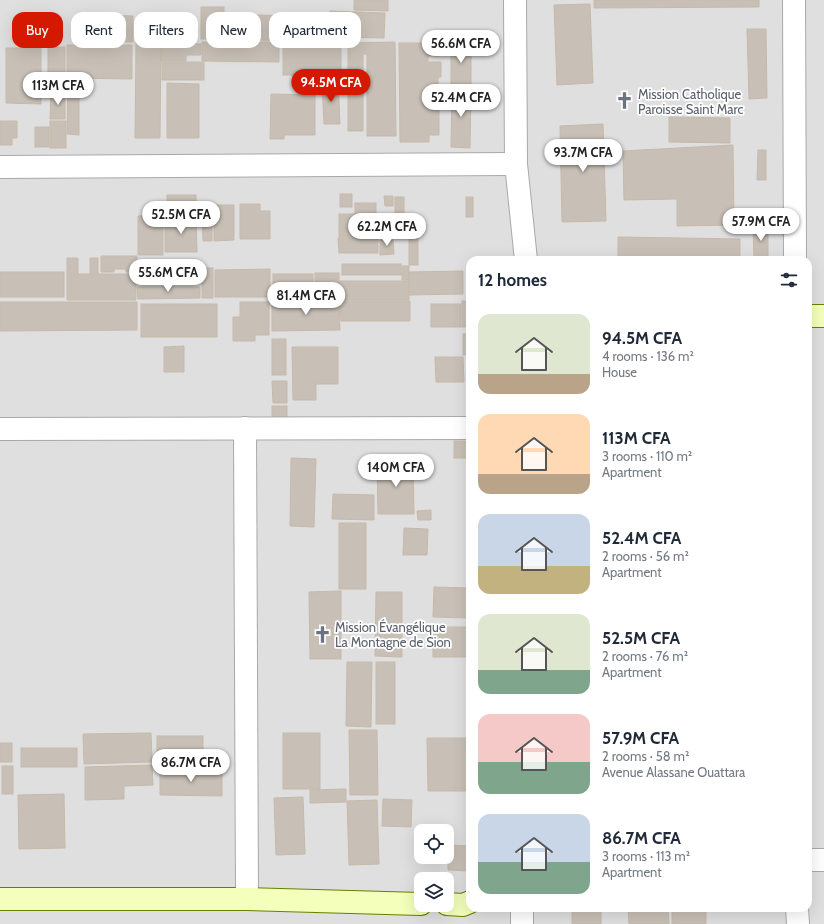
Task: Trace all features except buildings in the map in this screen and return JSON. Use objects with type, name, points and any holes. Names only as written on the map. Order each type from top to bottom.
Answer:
[{"type":"street","points":[[515,0],[516,164],[526,256]]},
{"type":"street","points":[[794,0],[795,256]]},
{"type":"street","points":[[0,166],[516,164]]},
{"type":"street","points":[[812,316],[824,316]]},
{"type":"street","points":[[245,428],[246,899]]},
{"type":"street","points":[[0,429],[466,428]]},
{"type":"street","points":[[812,860],[824,860]]},
{"type":"street","points":[[0,900],[246,899],[414,904]]},
{"type":"street","points":[[454,904],[466,904]]},
{"type":"street","points":[[522,912],[522,924]]},
{"type":"street","points":[[798,912],[798,924]]},
{"type":"shaded area","points":[[0,0],[824,0],[824,924],[0,924]]},
{"type":"place","name":"Mission Catholique Paroisse Saint Marc","points":[[625,101]]},
{"type":"place","name":"Mission Évangélique La Montagne de Sion","points":[[322,634]]}]
